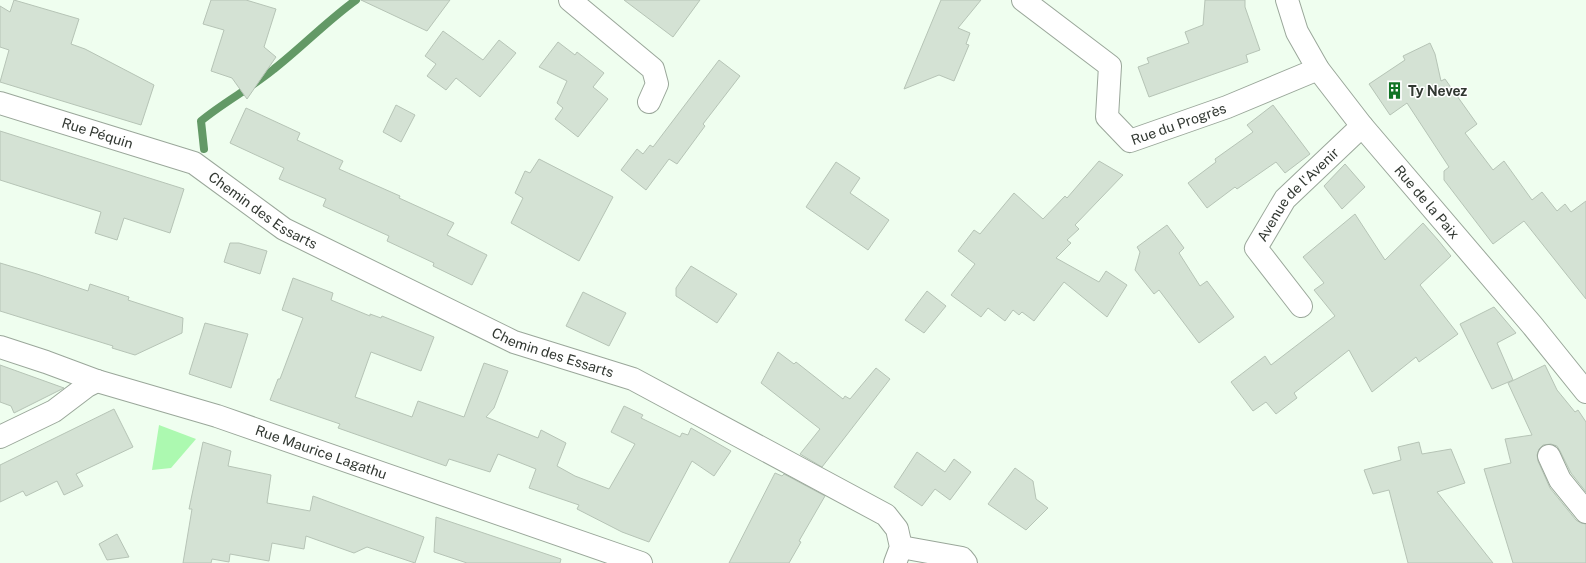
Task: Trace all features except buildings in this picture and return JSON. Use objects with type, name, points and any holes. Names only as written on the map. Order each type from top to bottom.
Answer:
[{"type":"street","points":[[570,0],[653,69],[657,84],[649,102]]},
{"type":"street","name":"Rue du Progrès","points":[[1022,0],[1110,66],[1107,117],[1130,141],[1227,106],[1318,69]]},
{"type":"street","name":"Rue de la Paix","points":[[1287,0],[1297,32],[1318,69],[1362,126],[1532,325],[1586,392]]},
{"type":"street","name":"Rue Péquin","points":[[0,103],[194,163]]},
{"type":"street","name":"Avenue de l'Avenir","points":[[1301,306],[1256,248],[1285,199],[1362,126]]},
{"type":"street","name":"Chemin des Essarts","points":[[194,163],[284,230],[514,342],[633,379],[886,515],[898,529],[898,555],[962,558],[966,563]]},
{"type":"street","name":"Rue Maurice Lagathu","points":[[0,347],[97,381],[217,416],[641,563]]},
{"type":"street","points":[[0,437],[54,411],[87,386],[97,381]]},
{"type":"street","points":[[1549,456],[1560,480],[1586,512]]},
{"type":"green space","points":[[159,425],[196,439],[171,468],[152,470]]},
{"type":"waterway","points":[[204,149],[201,121],[265,76],[356,0]]},
{"type":"place","name":"Ty Nevez","points":[[1395,91]]}]
